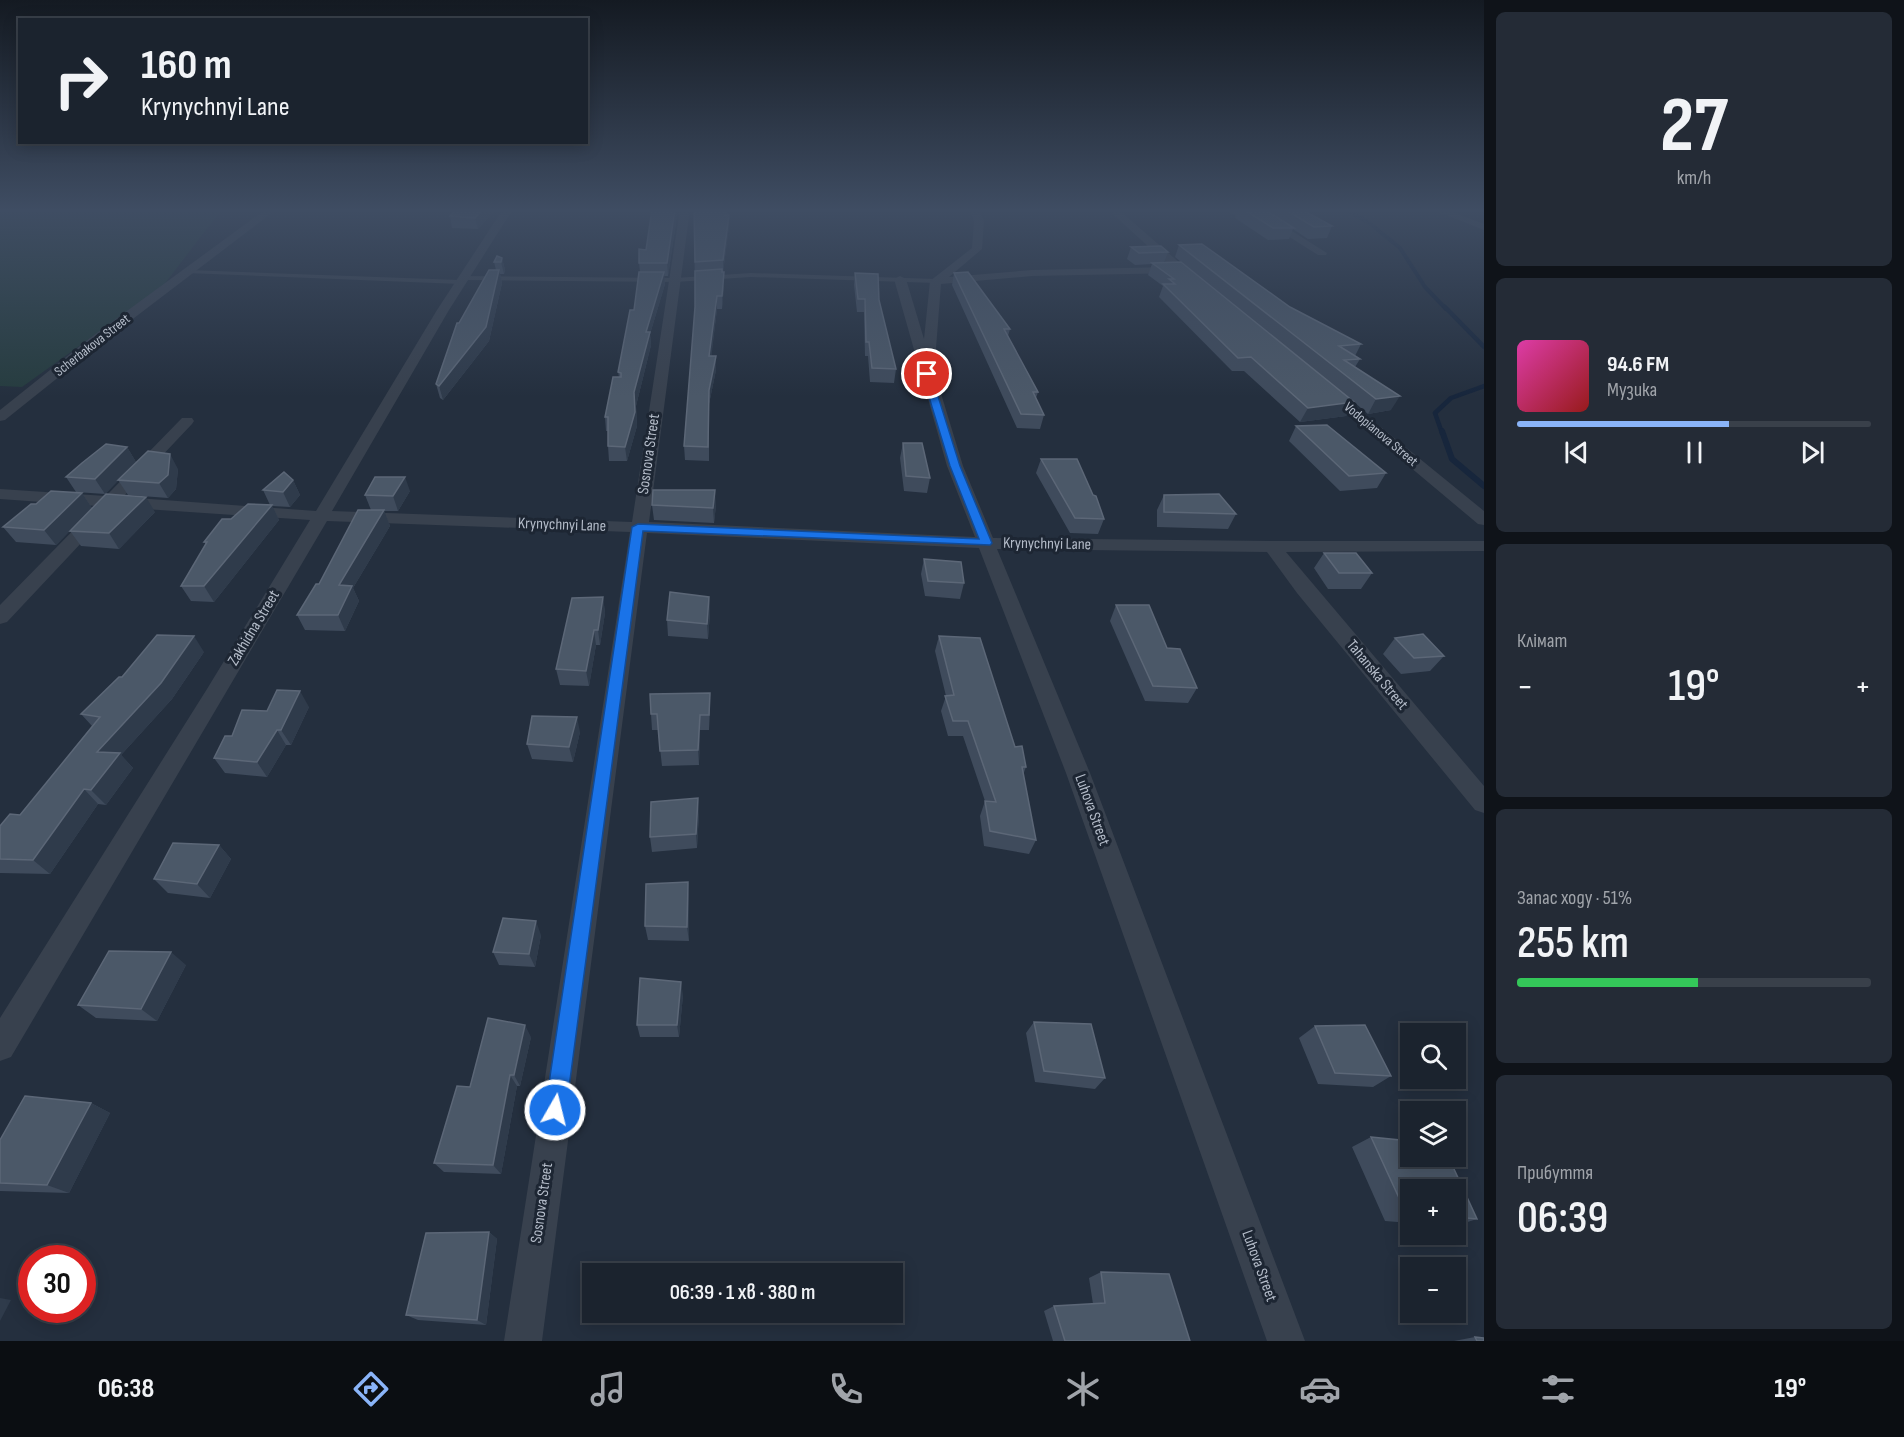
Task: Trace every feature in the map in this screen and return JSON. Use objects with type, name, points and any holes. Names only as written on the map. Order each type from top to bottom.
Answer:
[{"type":"street","name":"Scherbakova Street","points":[[0,417],[95,341],[188,272]]},
{"type":"street","name":"Zakhidna Street","points":[[0,1046],[209,705],[467,272]]},
{"type":"street","name":"Sosnova Street","points":[[523,1341],[676,272]]},
{"type":"street","points":[[927,374],[936,281],[948,272]]},
{"type":"street","points":[[936,281],[1032,273],[1103,272]]},
{"type":"street","points":[[1183,272],[1209,292]]},
{"type":"street","name":"Luhova Street","points":[[900,279],[955,466],[1078,772],[1287,1341]]},
{"type":"street","name":"Vodopianova Street","points":[[1319,383],[1484,519]]},
{"type":"street","points":[[0,617],[187,422]]},
{"type":"street","name":"Krynychnyi Lane","points":[[0,494],[320,516],[638,527],[986,543],[1272,547],[1484,546]]},
{"type":"street","name":"Tahanska Street","points":[[1272,547],[1304,589],[1484,803]]},
{"type":"lane","points":[[188,272],[462,280],[675,280],[752,275],[936,281]]},
{"type":"green space","points":[[0,272],[174,272],[163,286],[22,387],[0,386]]},
{"type":"building","points":[[488,272],[499,272],[486,327],[439,386],[436,384],[457,323]]},
{"type":"building","points":[[639,272],[664,272],[646,332],[650,332],[634,392],[635,412],[625,447],[608,446],[608,417],[605,417],[613,377],[621,377],[621,373],[618,372],[630,310],[634,310]]},
{"type":"building","points":[[695,272],[724,272],[722,296],[717,296],[709,356],[716,356],[709,390],[708,447],[684,446],[695,307]]},
{"type":"building","points":[[968,272],[1010,329],[1004,329],[1038,392],[1033,392],[1044,415],[1021,414],[954,273]]},
{"type":"building","points":[[1164,272],[1193,272],[1354,402],[1308,408],[1251,357],[1238,358],[1163,284],[1175,284],[1169,279],[1174,279]]},
{"type":"building","points":[[1213,272],[1241,272],[1290,307],[1361,344],[1339,346],[1360,359],[1344,360],[1400,396],[1376,399]]},
{"type":"building","points":[[855,273],[878,274],[879,300],[896,369],[872,368],[869,342],[866,342],[865,299],[858,299]]},
{"type":"building","points":[[1327,425],[1386,473],[1349,476],[1296,426]]},
{"type":"building","points":[[903,443],[922,443],[930,478],[906,476]]},
{"type":"building","points":[[106,444],[127,447],[95,479],[66,477],[82,463]]},
{"type":"building","points":[[148,451],[170,454],[168,475],[159,483],[118,480]]},
{"type":"building","points":[[1041,459],[1077,459],[1093,495],[1096,496],[1104,519],[1075,518]]},
{"type":"building","points":[[284,472],[293,480],[283,492],[263,490]]},
{"type":"building","points":[[375,477],[405,477],[393,496],[365,495]]},
{"type":"building","points":[[653,490],[715,490],[713,508],[652,505]]},
{"type":"building","points":[[51,491],[82,493],[44,530],[3,527],[31,504],[36,504]]},
{"type":"building","points":[[106,494],[146,497],[109,533],[70,531]]},
{"type":"building","points":[[1219,494],[1236,514],[1164,512],[1164,495]]},
{"type":"building","points":[[248,504],[272,505],[204,586],[181,586],[207,542],[204,542],[222,519],[231,519]]},
{"type":"building","points":[[358,510],[384,510],[339,585],[352,586],[338,615],[297,615],[316,584],[319,584]]},
{"type":"building","points":[[1324,553],[1356,553],[1372,573],[1339,573]]},
{"type":"building","points":[[924,559],[961,562],[964,583],[928,581]]},
{"type":"building","points":[[670,592],[709,597],[707,624],[667,620]]},
{"type":"building","points":[[603,597],[598,630],[594,630],[586,671],[556,669],[572,598]]},
{"type":"building","points":[[1116,605],[1149,605],[1167,648],[1180,649],[1197,688],[1153,686]]},
{"type":"building","points":[[1423,634],[1444,656],[1414,658],[1395,638]]},
{"type":"building","points":[[157,635],[194,636],[161,683],[97,752],[120,753],[91,790],[84,789],[33,860],[0,859],[0,826],[10,814],[20,815],[100,717],[81,714],[119,677],[122,677]]},
{"type":"building","points":[[939,636],[980,638],[1015,747],[1022,746],[1026,767],[1022,767],[1036,840],[990,831],[985,801],[996,802],[968,721],[953,721],[945,696],[954,695]]},
{"type":"building","points":[[277,690],[300,691],[281,730],[277,730],[257,762],[214,758],[225,736],[232,736],[242,710],[267,711]]},
{"type":"building","points":[[710,693],[709,715],[700,715],[698,750],[660,751],[657,714],[651,714],[650,694]]},
{"type":"building","points":[[532,716],[577,717],[569,747],[527,744]]},
{"type":"building","points":[[698,798],[696,834],[650,837],[651,802]]},
{"type":"building","points":[[173,843],[219,845],[197,884],[154,879]]},
{"type":"building","points":[[688,882],[687,927],[645,926],[646,884]]},
{"type":"building","points":[[503,918],[536,921],[529,954],[493,952]]},
{"type":"building","points":[[109,951],[171,952],[141,1009],[78,1005]]},
{"type":"building","points":[[640,978],[681,982],[677,1025],[637,1025]]},
{"type":"building","points":[[488,1018],[525,1025],[514,1075],[510,1075],[493,1165],[434,1163],[457,1086],[470,1087]]},
{"type":"building","points":[[1034,1022],[1091,1024],[1105,1078],[1044,1071]]},
{"type":"building","points":[[1365,1025],[1391,1076],[1335,1073],[1315,1026]]},
{"type":"building","points":[[25,1096],[91,1103],[47,1185],[0,1183],[0,1140]]},
{"type":"building","points":[[1371,1137],[1400,1140],[1400,1167],[1453,1167],[1459,1179],[1400,1179],[1400,1200]]},
{"type":"building","points":[[1466,1195],[1477,1219],[1466,1218]]},
{"type":"building","points":[[489,1232],[477,1320],[406,1315],[426,1233]]},
{"type":"building","points":[[1101,1272],[1169,1274],[1190,1341],[1065,1341],[1054,1306],[1105,1303]]},
{"type":"building","points":[[1475,1337],[1484,1338],[1484,1341],[1477,1341]]},
{"type":"waterway","points":[[1415,272],[1425,287],[1446,309]]},
{"type":"waterway","points":[[1445,307],[1484,347]]},
{"type":"waterway","points":[[1442,433],[1435,413],[1451,398],[1484,386]]},
{"type":"waterway","points":[[1442,431],[1452,459],[1484,486]]},
{"type":"route","points":[[555,1110],[638,527],[986,543],[955,466],[927,374]]}]
